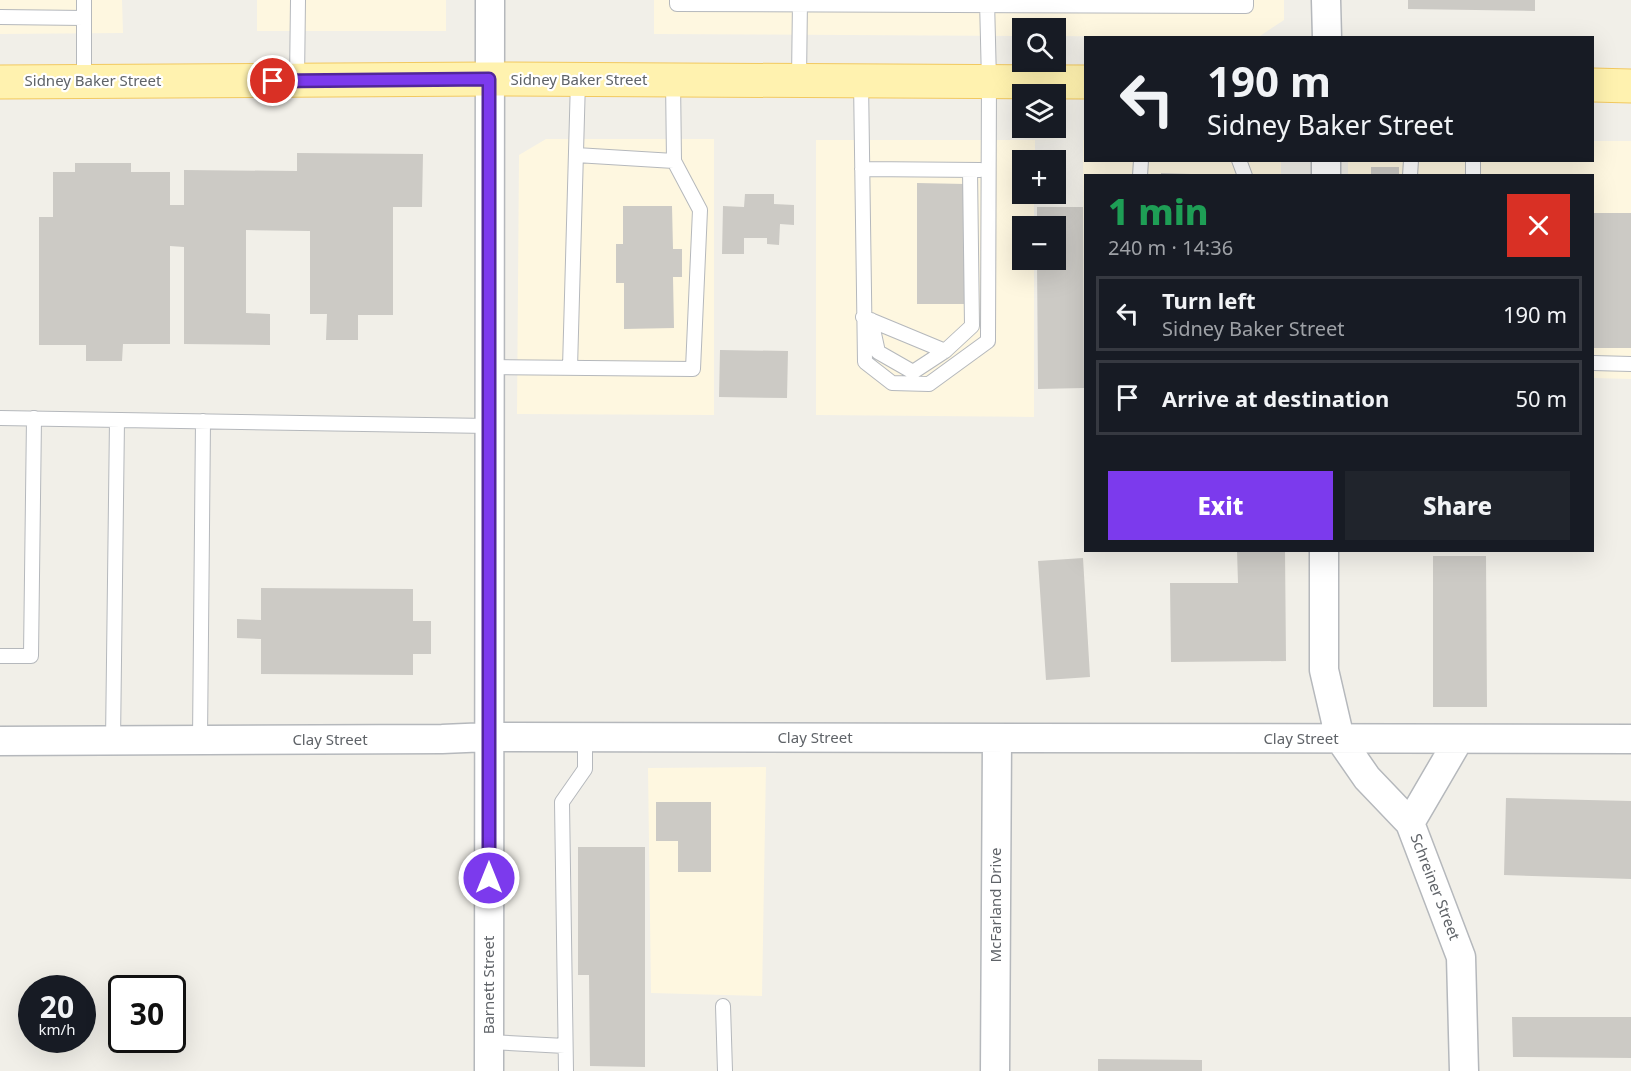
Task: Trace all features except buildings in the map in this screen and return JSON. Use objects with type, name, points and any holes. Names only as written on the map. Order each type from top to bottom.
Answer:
[{"type":"main road","name":"Sidney Baker Street","points":[[0,82],[489,79],[1084,82]]},
{"type":"main road","points":[[1594,85],[1631,86]]},
{"type":"street","name":"Barnett Street","points":[[489,1071],[490,0]]},
{"type":"street","points":[[1326,0],[1327,36]]},
{"type":"street","name":"Schreiner Street","points":[[1324,552],[1324,670],[1340,739],[1367,778],[1410,824],[1461,957],[1464,1071]]},
{"type":"street","name":"Clay Street","points":[[0,741],[442,740],[489,737],[1631,739]]},
{"type":"street","name":"McFarland Drive","points":[[995,1071],[997,739]]},
{"type":"street","points":[[1410,824],[1459,739]]},
{"type":"lane","points":[[84,0],[84,81]]},
{"type":"lane","points":[[297,81],[298,0]]},
{"type":"lane","points":[[677,0],[677,4],[800,2],[1246,6],[1246,0]]},
{"type":"lane","points":[[799,80],[800,2]]},
{"type":"lane","points":[[861,81],[867,318],[865,362],[892,382],[929,384],[988,341],[987,3]]},
{"type":"lane","points":[[0,17],[84,18]]},
{"type":"lane","points":[[570,368],[578,80]]},
{"type":"lane","points":[[489,367],[693,369],[700,210],[674,161],[673,80]]},
{"type":"lane","points":[[576,155],[674,161]]},
{"type":"lane","points":[[862,169],[989,170]]},
{"type":"lane","points":[[867,318],[879,352],[913,372],[945,351],[972,326],[970,170]]},
{"type":"lane","points":[[867,318],[945,351]]},
{"type":"lane","points":[[1594,363],[1631,364]]},
{"type":"lane","points":[[0,418],[489,426]]},
{"type":"lane","points":[[0,656],[31,656],[34,418]]},
{"type":"lane","points":[[113,741],[117,420]]},
{"type":"lane","points":[[200,740],[203,421]]},
{"type":"lane","points":[[566,1071],[562,802],[585,769],[585,738]]},
{"type":"lane","points":[[723,1006],[725,1071]]},
{"type":"lane","points":[[489,1042],[566,1046]]},
{"type":"shaded area","points":[[0,0],[122,0],[123,33],[0,34]]},
{"type":"shaded area","points":[[257,0],[446,0],[446,31],[257,31]]},
{"type":"shaded area","points":[[654,0],[1284,0],[1284,20],[1260,36],[1066,36],[1066,18],[1012,18],[1012,36],[654,34]]},
{"type":"shaded area","points":[[546,139],[714,139],[714,415],[517,414],[519,155]]},
{"type":"shaded area","points":[[816,140],[1035,140],[1035,150],[1012,150],[1012,204],[1034,204],[1034,216],[1012,216],[1012,270],[1034,270],[1034,417],[816,415]]},
{"type":"shaded area","points":[[1083,140],[1084,162],[1281,162],[1281,174],[1084,174],[1084,388]]},
{"type":"shaded area","points":[[1594,141],[1631,141],[1631,379],[1594,378],[1594,174],[1348,174],[1348,162],[1594,162]]},
{"type":"shaded area","points":[[766,767],[762,996],[651,993],[648,768]]},
{"type":"route","points":[[273,81],[489,79],[489,878]]}]
